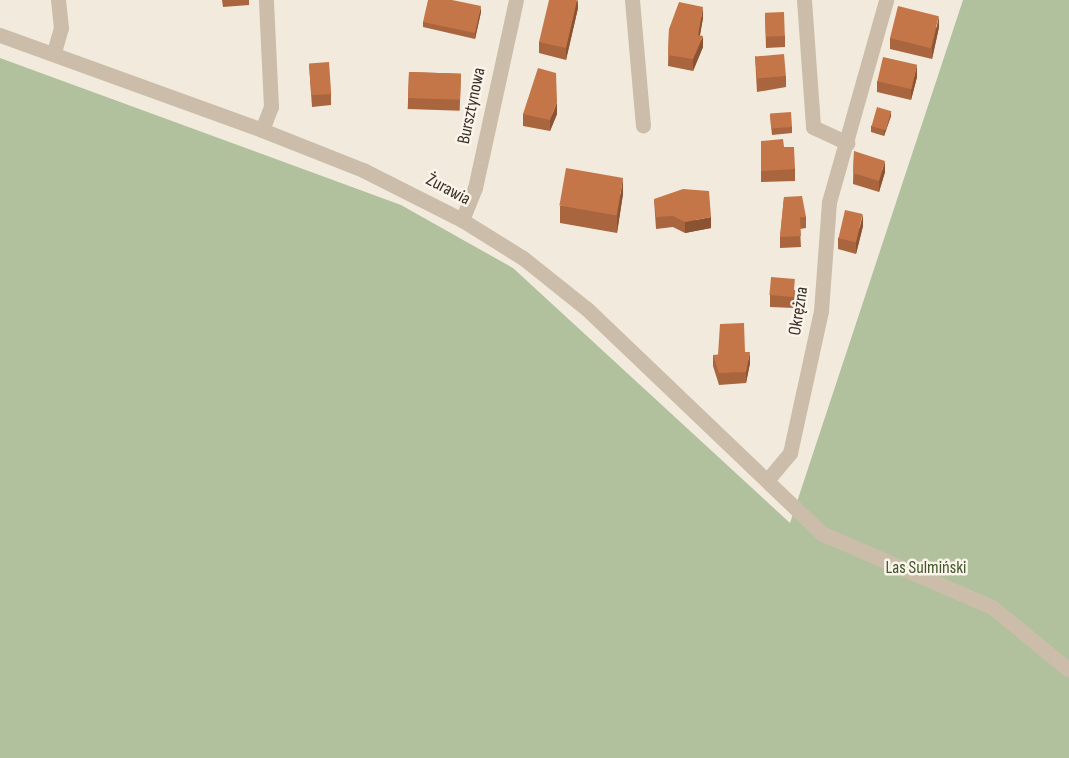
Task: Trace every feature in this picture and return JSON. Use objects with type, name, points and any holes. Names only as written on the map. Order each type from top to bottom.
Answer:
[{"type":"street","points":[[54,52],[61,28],[58,0]]},
{"type":"street","points":[[262,130],[271,107],[266,0]]},
{"type":"street","name":"Bursztynowa","points":[[462,219],[475,188],[516,0]]},
{"type":"street","points":[[632,0],[643,126]]},
{"type":"street","points":[[804,0],[813,127],[847,142]]},
{"type":"street","name":"Okrężna","points":[[769,478],[790,453],[821,311],[829,202],[886,0]]},
{"type":"street","name":"Żurawia","points":[[0,35],[54,52],[262,130],[372,174],[462,219],[524,258],[587,309],[769,478],[800,508],[821,533],[992,607],[1069,670]]},
{"type":"green space","name":"Las Sulmiński","points":[[963,0],[1069,0],[1069,758],[0,758],[0,58],[401,205],[513,268],[790,523]]},
{"type":"building","points":[[428,0],[452,0],[481,6],[475,33],[423,22]]},
{"type":"building","points":[[549,0],[577,0],[566,48],[539,42]]},
{"type":"building","points":[[679,2],[703,7],[698,35],[703,36],[693,59],[668,55],[669,29]]},
{"type":"building","points":[[898,6],[939,16],[931,48],[890,38]]},
{"type":"building","points":[[784,12],[785,36],[766,37],[765,13]]},
{"type":"building","points":[[784,54],[786,76],[757,78],[755,57]]},
{"type":"building","points":[[883,57],[917,65],[911,89],[877,81]]},
{"type":"building","points":[[329,62],[331,94],[311,95],[309,63]]},
{"type":"building","points":[[538,68],[556,73],[557,102],[550,120],[523,114]]},
{"type":"building","points":[[409,72],[461,74],[460,100],[408,98]]},
{"type":"building","points":[[877,107],[891,111],[886,130],[871,126]]},
{"type":"building","points":[[791,112],[792,127],[771,128],[770,113]]},
{"type":"building","points":[[783,139],[784,147],[794,147],[795,169],[761,171],[761,141]]},
{"type":"building","points":[[854,151],[885,161],[879,181],[853,173]]},
{"type":"building","points":[[566,168],[623,178],[617,215],[559,205]]},
{"type":"building","points":[[683,189],[709,191],[711,217],[685,222],[673,216],[656,217],[654,199]]},
{"type":"building","points":[[802,196],[806,217],[800,217],[801,236],[780,237],[784,197]]},
{"type":"building","points":[[845,210],[863,214],[856,242],[838,238]]},
{"type":"building","points":[[771,277],[795,279],[793,297],[769,295]]},
{"type":"building","points":[[744,323],[745,352],[750,352],[746,372],[719,373],[713,355],[718,355],[720,324]]}]
